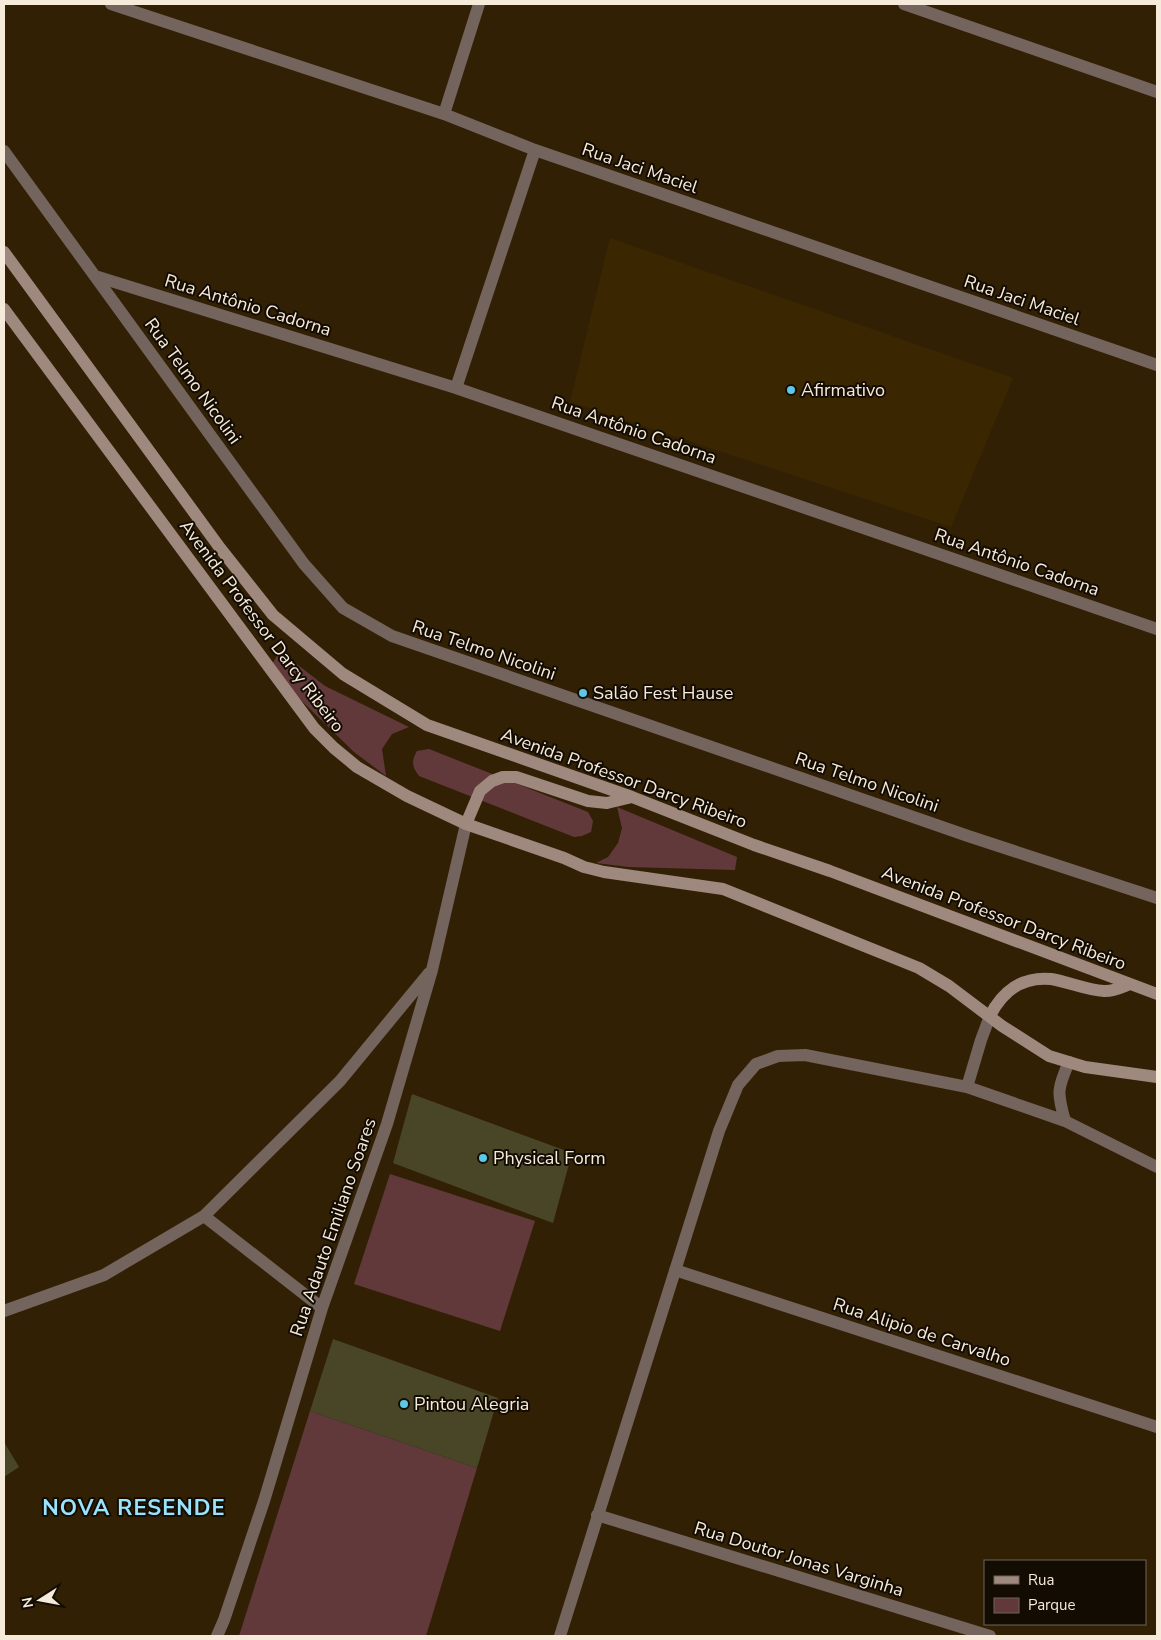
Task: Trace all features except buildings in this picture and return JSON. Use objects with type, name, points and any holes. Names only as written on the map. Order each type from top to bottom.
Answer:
[{"type":"main road","name":"Avenida Professor Darcy Ribeiro","points":[[4,252],[220,548],[273,615],[343,674],[427,725],[632,797],[754,845],[830,871],[1130,984],[1155,989]]},
{"type":"main road","name":"Avenida Professor Darcy Ribeiro","points":[[4,309],[314,728],[357,767],[407,796],[466,824],[597,870],[639,878],[723,889],[919,968],[949,986],[1002,1026],[1049,1056],[1085,1067],[1157,1076]]},
{"type":"main road","points":[[466,824],[480,791],[492,781],[503,776],[516,777],[588,801],[607,803],[632,797]]},
{"type":"main road","points":[[990,1016],[997,1002],[1006,993],[1032,980],[1050,979],[1105,992],[1130,984]]},
{"type":"street","name":"Rua Jaci Maciel","points":[[110,4],[444,114],[535,150],[1157,365]]},
{"type":"street","points":[[444,114],[479,4]]},
{"type":"street","points":[[904,4],[1157,92]]},
{"type":"street","points":[[456,388],[535,150]]},
{"type":"street","name":"Rua Telmo Nicolini","points":[[4,151],[304,564],[343,608],[392,636],[968,836],[1157,898]]},
{"type":"street","name":"Rua Antônio Cadorna","points":[[95,276],[456,388],[1157,629]]},
{"type":"street","name":"Rua Adauto Emiliano Soares","points":[[217,1636],[264,1501],[322,1308],[387,1124],[432,970],[466,824]]},
{"type":"street","points":[[4,1311],[104,1274],[204,1216],[340,1081],[432,970]]},
{"type":"street","points":[[967,1087],[990,1016]]},
{"type":"street","points":[[560,1636],[719,1131],[738,1085],[756,1064],[778,1056],[805,1055],[967,1087],[1065,1121],[1157,1167]]},
{"type":"street","points":[[1065,1121],[1060,1102],[1059,1084],[1069,1062]]},
{"type":"street","points":[[204,1216],[322,1308]]},
{"type":"street","name":"Rua Alipio de Carvalho","points":[[675,1270],[1157,1427]]},
{"type":"street","name":"Rua Doutor Jonas Varginha","points":[[597,1515],[990,1636]]},
{"type":"shaded area","name":"Afirmativo","points":[[610,238],[1013,378],[951,527],[570,402]]},
{"type":"green space","points":[[280,651],[325,686],[409,727],[392,734],[382,749],[386,776],[354,752],[269,669]]},
{"type":"green space","points":[[429,749],[588,812],[593,821],[591,832],[574,837],[419,776],[414,767],[414,758],[417,751]]},
{"type":"green space","points":[[617,807],[737,857],[735,870],[629,867],[596,863],[608,857],[618,843],[622,828]]},
{"type":"green space","points":[[390,1174],[535,1221],[500,1331],[354,1284]]},
{"type":"green space","points":[[310,1411],[477,1468],[426,1636],[239,1636]]},
{"type":"place","name":"Afirmativo","points":[[791,390]]},
{"type":"place","name":"Salão Fest Hause","points":[[583,693]]},
{"type":"place","name":"Physical Form","points":[[483,1158]]},
{"type":"place","name":"Pintou Alegria","points":[[404,1404]]},
{"type":"district","name":"NOVA RESENDE","points":[[134,1508]]}]
